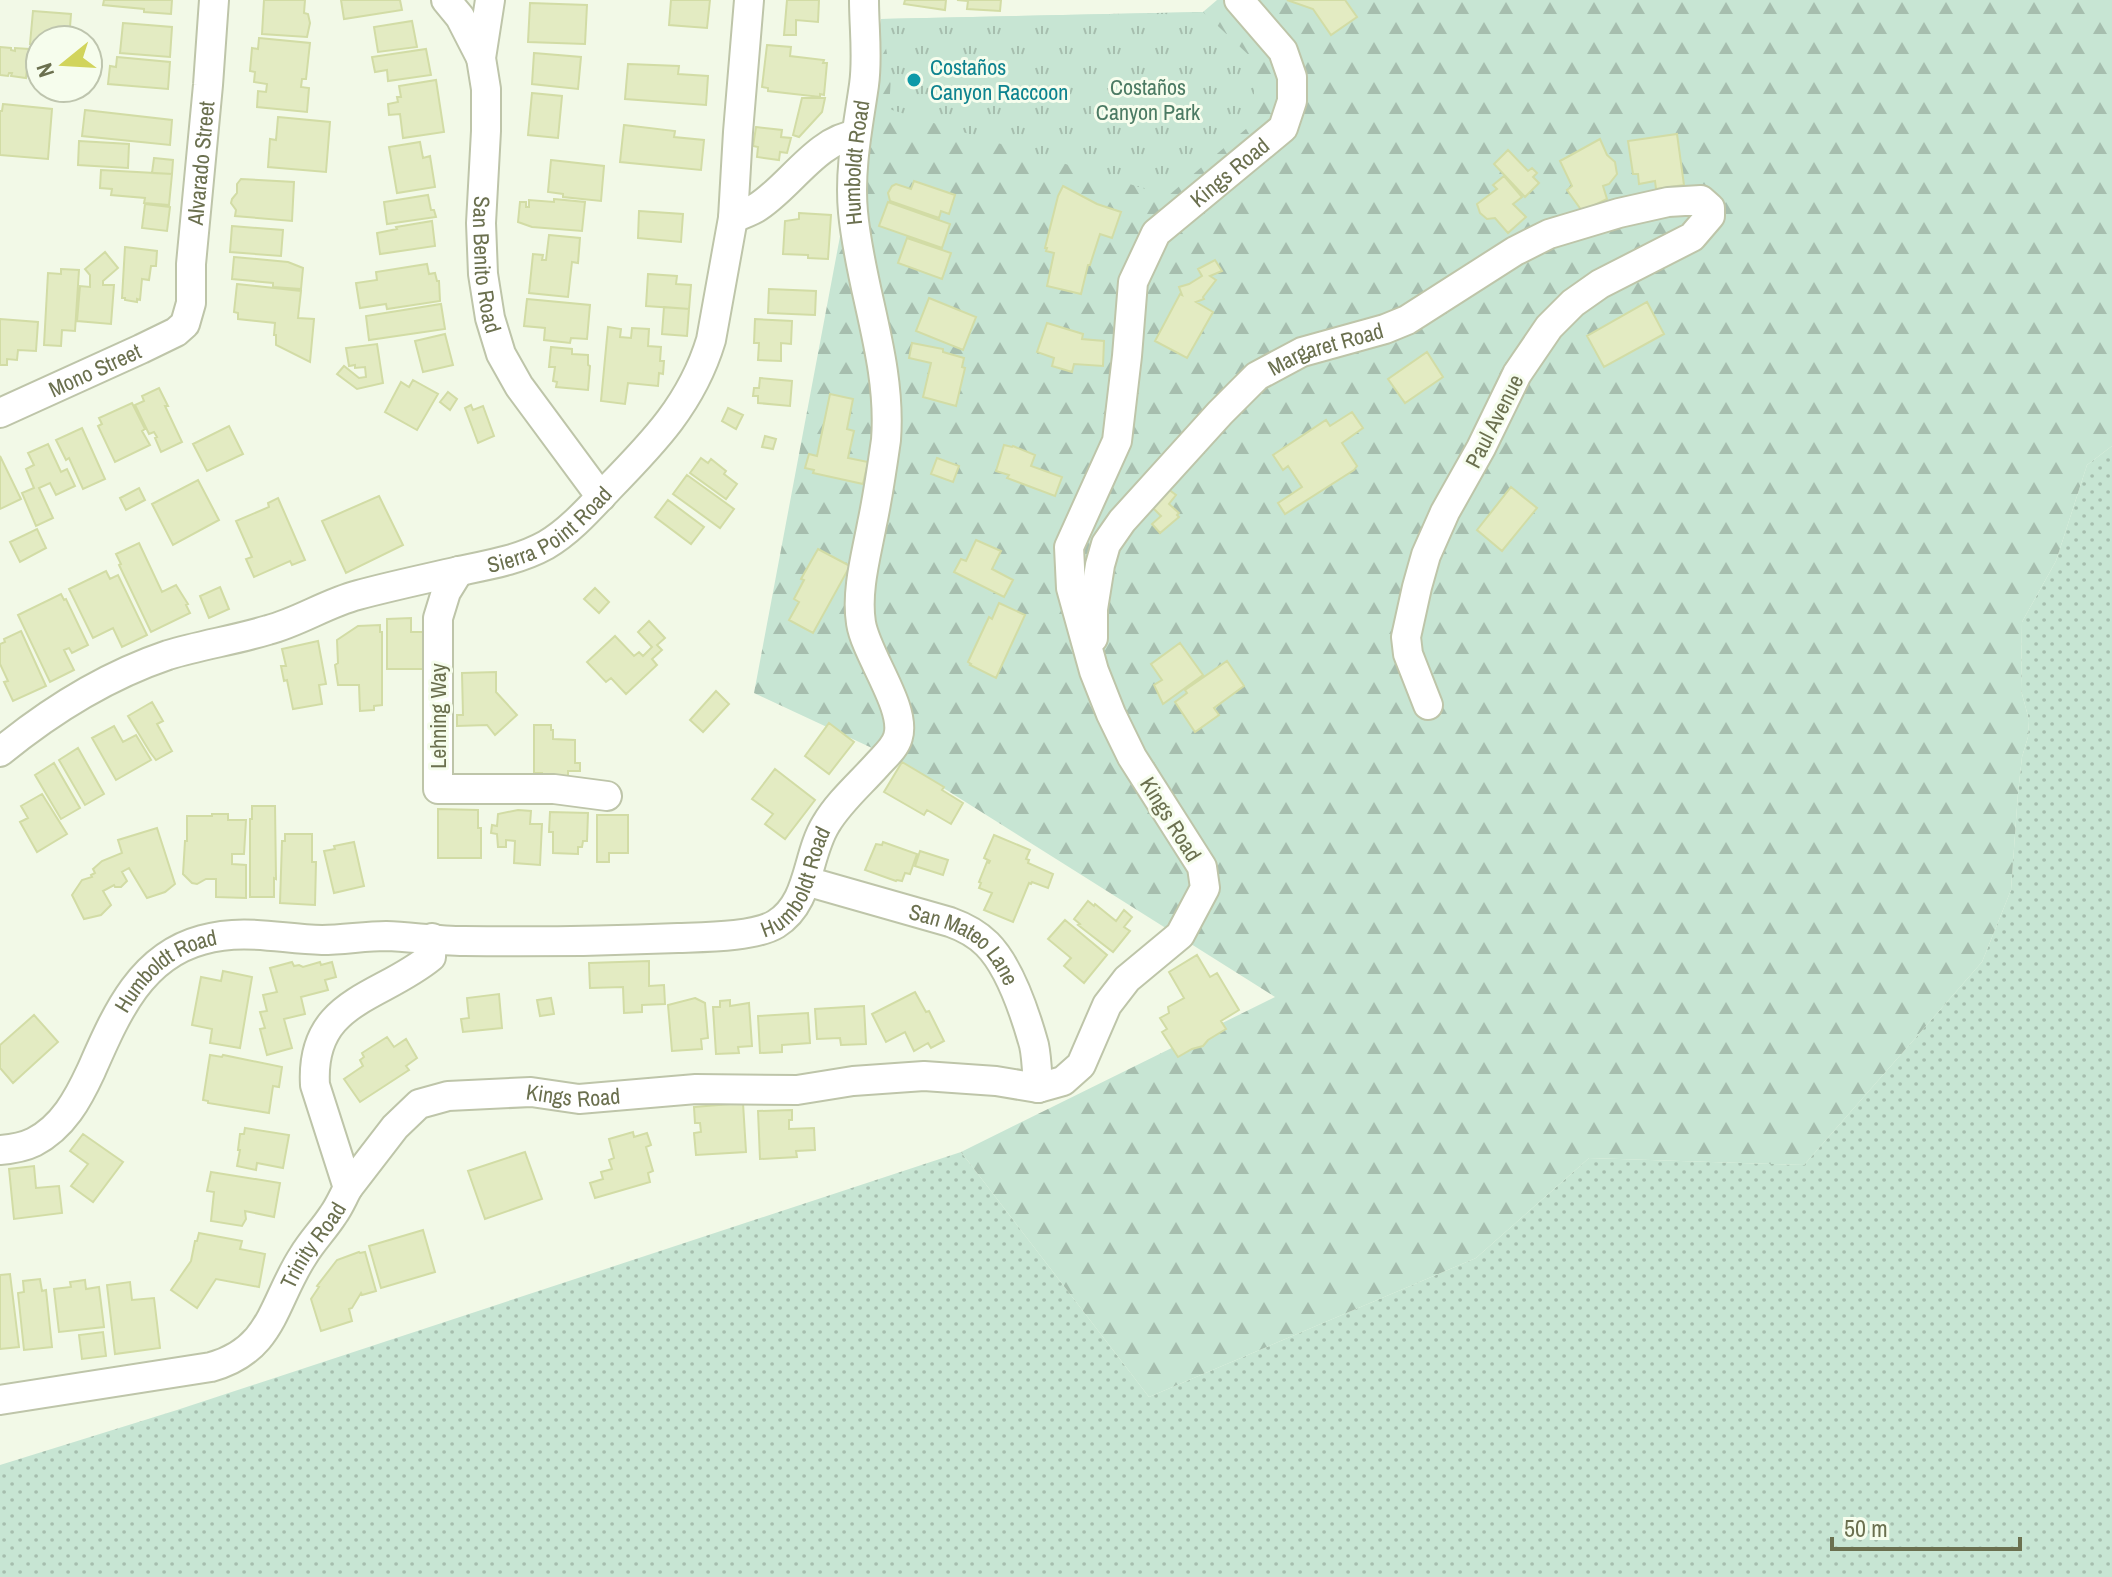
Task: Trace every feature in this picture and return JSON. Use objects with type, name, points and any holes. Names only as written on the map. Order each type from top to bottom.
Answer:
[{"type":"street","name":"Alvarado Street","points":[[185,324],[191,303],[191,264],[214,0]]},
{"type":"street","points":[[446,0],[460,17],[481,58]]},
{"type":"street","name":"San Benito Road","points":[[490,0],[481,58],[486,89],[481,223],[483,274],[493,327],[501,354],[519,386],[601,497]]},
{"type":"street","name":"Sierra Point Road","points":[[0,752],[67,703],[164,657],[270,630],[355,595],[505,561],[545,545],[601,497],[669,424],[699,372],[711,340],[733,218],[749,0]]},
{"type":"street","name":"Humboldt Road","points":[[0,1150],[33,1143],[67,1114],[81,1093],[134,986],[160,961],[188,945],[218,936],[253,933],[319,940],[372,937],[459,941],[601,941],[700,937],[773,926],[797,901],[826,824],[890,751],[900,732],[895,705],[860,621],[862,583],[888,419],[880,347],[853,216],[852,175],[865,74],[864,0]]},
{"type":"street","name":"Kings Road","points":[[348,1188],[395,1127],[419,1104],[448,1096],[531,1092],[579,1099],[696,1089],[797,1090],[853,1081],[924,1076],[996,1081],[1038,1088],[1063,1081],[1081,1065],[1107,1005],[1127,979],[1180,935],[1205,888],[1202,867],[1132,757],[1111,714],[1094,671],[1071,588],[1069,547],[1117,441],[1133,282],[1156,233],[1283,128],[1292,101],[1292,77],[1283,51],[1239,0]]},
{"type":"street","points":[[733,218],[763,203],[836,141],[856,135]]},
{"type":"street","name":"Margaret Road","points":[[1094,671],[1093,609],[1106,544],[1122,521],[1257,376],[1302,352],[1407,320],[1524,246],[1549,234],[1668,202],[1701,200],[1710,208],[1710,216]]},
{"type":"street","name":"Paul Avenue","points":[[1428,705],[1408,654],[1406,637],[1417,587],[1426,555],[1445,512],[1517,374],[1549,327],[1573,303],[1600,284],[1692,237],[1710,216]]},
{"type":"street","name":"Mono Street","points":[[0,413],[176,332],[185,324]]},
{"type":"street","name":"Lehning Way","points":[[459,571],[446,592],[438,618],[438,789],[554,789],[607,796]]},
{"type":"street","points":[[397,586],[422,597],[438,618]]},
{"type":"street","name":"San Mateo Lane","points":[[806,881],[939,918],[980,937],[998,957],[1021,1005],[1034,1046],[1038,1088]]},
{"type":"street","name":"Trinity Road","points":[[0,1400],[211,1367],[250,1349],[272,1318],[301,1257],[333,1215],[348,1188],[315,1085],[318,1047],[343,1010],[416,970],[431,957],[432,938]]},
{"type":"green space","points":[[1217,0],[2112,0],[2112,446],[2087,465],[2056,561],[2022,622],[2021,690],[2029,720],[2018,793],[2011,890],[1982,962],[1804,1165],[1589,1158],[1476,1258],[1149,1397],[961,1152],[1275,997],[902,762],[754,693],[881,19],[1203,12]]},
{"type":"green space","name":"Costaños Canyon Park","points":[[1203,12],[1254,60],[1254,122],[1168,196],[889,109],[891,77],[881,19]]},
{"type":"green space","points":[[2112,446],[2112,1577],[0,1577],[0,1465],[177,1410],[961,1152],[1149,1397],[1476,1258],[1589,1158],[1804,1165],[1982,962],[2011,890],[2018,793],[2029,720],[2021,690],[2022,622],[2056,561],[2087,465]]},
{"type":"building","points":[[104,0],[172,0],[171,14],[103,5]]},
{"type":"building","points":[[264,0],[305,0],[304,13],[308,14],[310,23],[307,37],[262,34]]},
{"type":"building","points":[[341,0],[400,0],[402,10],[344,19]]},
{"type":"building","points":[[671,0],[710,0],[707,28],[669,25]]},
{"type":"building","points":[[787,0],[819,0],[818,22],[796,20],[796,35],[784,35]]},
{"type":"building","points":[[905,0],[946,0],[945,10],[904,4]]},
{"type":"building","points":[[957,0],[1001,0],[1000,11],[967,9],[968,1]]},
{"type":"building","points":[[1287,0],[1345,0],[1357,17],[1331,35],[1313,9]]},
{"type":"building","points":[[530,3],[587,5],[585,44],[528,42]]},
{"type":"building","points":[[33,11],[71,14],[70,24],[32,24]]},
{"type":"building","points":[[412,21],[417,47],[378,52],[374,27]]},
{"type":"building","points":[[123,23],[172,27],[170,57],[120,53]]},
{"type":"building","points":[[259,38],[310,43],[306,79],[302,79],[301,87],[309,88],[307,112],[257,107],[258,91],[266,92],[267,84],[254,82],[255,72],[250,71],[252,48],[258,49]]},
{"type":"building","points":[[767,45],[791,47],[790,56],[824,60],[823,63],[827,63],[824,95],[768,91],[768,88],[762,87]]},
{"type":"building","points":[[0,47],[15,51],[15,48],[24,49],[24,78],[11,76],[12,73],[0,75]]},
{"type":"building","points":[[426,49],[431,75],[388,81],[387,70],[375,72],[372,57]]},
{"type":"building","points":[[534,53],[581,57],[578,89],[532,84]]},
{"type":"building","points":[[117,57],[170,62],[168,89],[108,84],[110,66],[116,67]]},
{"type":"building","points":[[628,64],[679,66],[678,74],[708,76],[706,105],[625,99]]},
{"type":"building","points":[[436,80],[444,132],[403,138],[400,114],[389,115],[388,104],[398,102],[397,97],[401,97],[399,86]]},
{"type":"building","points":[[532,93],[562,96],[558,138],[528,135]]},
{"type":"building","points":[[802,98],[825,98],[822,112],[799,137],[793,135]]},
{"type":"building","points":[[3,104],[52,109],[48,159],[0,155],[0,111]]},
{"type":"building","points":[[85,110],[172,120],[170,145],[82,136]]},
{"type":"building","points":[[278,117],[330,122],[326,172],[268,167],[270,139],[276,140]]},
{"type":"building","points":[[624,125],[675,131],[674,137],[704,140],[701,170],[620,162]]},
{"type":"building","points":[[756,127],[782,130],[781,137],[791,138],[787,153],[780,152],[779,160],[757,157],[758,147],[753,146]]},
{"type":"building","points":[[1677,134],[1684,185],[1656,189],[1655,181],[1639,184],[1638,174],[1633,174],[1628,141]]},
{"type":"building","points":[[1600,139],[1607,155],[1615,162],[1617,174],[1603,186],[1607,199],[1582,211],[1567,190],[1572,186],[1560,161]]},
{"type":"building","points":[[79,141],[129,144],[128,168],[78,165]]},
{"type":"building","points":[[420,142],[423,158],[430,156],[435,187],[397,193],[389,147]]},
{"type":"building","points":[[1508,150],[1528,171],[1532,168],[1537,173],[1533,177],[1539,183],[1525,197],[1494,164]]},
{"type":"building","points":[[154,158],[173,160],[172,174],[152,173]]},
{"type":"building","points":[[551,160],[604,166],[601,201],[563,197],[563,194],[548,192]]},
{"type":"building","points":[[101,170],[172,174],[169,205],[144,203],[145,198],[111,195],[112,189],[100,188]]},
{"type":"building","points":[[1504,176],[1522,197],[1513,204],[1526,217],[1508,233],[1495,218],[1487,219],[1480,213],[1477,204],[1497,189],[1493,185]]},
{"type":"building","points":[[241,179],[294,182],[292,221],[235,216],[236,210],[231,203]]},
{"type":"building","points":[[914,181],[955,195],[949,214],[941,211],[939,218],[890,201],[888,193],[892,186],[896,184],[911,189]]},
{"type":"building","points":[[1063,186],[1097,204],[1121,212],[1112,238],[1100,234],[1081,294],[1047,286],[1054,253],[1045,248]]},
{"type":"building","points":[[428,195],[436,217],[387,224],[384,202]]},
{"type":"building","points":[[554,199],[585,202],[582,231],[532,227],[518,222],[520,202],[526,202],[526,207],[529,207],[529,200],[554,202]]},
{"type":"building","points":[[888,202],[950,224],[942,248],[879,226]]},
{"type":"building","points":[[145,204],[170,207],[167,231],[142,228]]},
{"type":"building","points":[[639,211],[683,214],[681,242],[638,238]]},
{"type":"building","points":[[799,213],[831,215],[828,259],[783,254],[785,221],[799,219]]},
{"type":"building","points":[[432,221],[435,246],[380,254],[377,233]]},
{"type":"building","points":[[232,226],[283,230],[281,256],[230,252]]},
{"type":"building","points":[[549,235],[580,238],[578,263],[572,262],[568,297],[529,293],[533,254],[543,255],[542,260],[546,260]]},
{"type":"building","points":[[907,238],[951,253],[942,279],[898,263]]},
{"type":"building","points":[[125,247],[157,251],[156,266],[151,266],[149,280],[142,279],[140,300],[137,299],[137,302],[122,298]]},
{"type":"building","points":[[105,252],[118,268],[103,281],[103,285],[114,285],[111,324],[77,321],[80,286],[90,287],[90,275],[85,269]]},
{"type":"building","points":[[234,257],[288,262],[303,268],[301,289],[232,279]]},
{"type":"building","points":[[1215,260],[1222,271],[1210,276],[1216,280],[1204,299],[1196,302],[1213,312],[1187,358],[1155,341],[1182,295],[1179,287],[1202,276],[1198,269]]},
{"type":"building","points":[[427,264],[429,274],[435,273],[439,281],[440,301],[387,309],[386,304],[360,308],[356,283],[377,280],[376,272]]},
{"type":"building","points":[[61,269],[79,270],[75,331],[62,330],[61,346],[44,345],[48,273],[61,274]]},
{"type":"building","points":[[648,274],[677,276],[676,284],[691,285],[689,309],[646,306]]},
{"type":"building","points":[[237,284],[301,291],[298,318],[314,319],[310,362],[276,345],[275,323],[238,319],[238,313],[234,312]]},
{"type":"building","points":[[769,289],[816,291],[815,315],[768,313]]},
{"type":"building","points":[[929,298],[976,317],[963,350],[916,331]]},
{"type":"building","points":[[527,299],[590,305],[587,339],[571,338],[570,343],[544,340],[545,328],[524,326]]},
{"type":"building","points":[[1647,302],[1664,334],[1604,367],[1587,336]]},
{"type":"building","points":[[441,304],[445,329],[369,340],[366,316]]},
{"type":"building","points":[[664,307],[689,309],[687,336],[662,334]]},
{"type":"building","points":[[0,319],[38,322],[36,351],[18,350],[17,360],[7,359],[7,365],[0,365]]},
{"type":"building","points":[[755,319],[792,321],[791,344],[781,343],[781,361],[758,360],[759,343],[754,343]]},
{"type":"building","points":[[1047,323],[1083,334],[1082,339],[1104,341],[1103,366],[1074,364],[1072,372],[1052,366],[1054,358],[1037,352]]},
{"type":"building","points":[[608,327],[621,329],[620,337],[631,338],[632,328],[649,329],[648,346],[661,347],[663,374],[659,373],[658,386],[628,383],[625,404],[601,401]]},
{"type":"building","points":[[445,334],[453,365],[423,372],[415,341]]},
{"type":"building","points":[[912,343],[943,349],[943,352],[964,358],[962,367],[965,368],[956,406],[923,397],[931,363],[909,358]]},
{"type":"building","points":[[377,344],[383,383],[357,389],[337,374],[344,366],[359,378],[366,377],[365,367],[349,366],[346,348]]},
{"type":"building","points":[[551,347],[572,349],[572,354],[588,355],[588,390],[556,387],[557,382],[553,381],[555,367],[549,367]]},
{"type":"building","points":[[1427,352],[1443,377],[1405,403],[1388,379]]},
{"type":"building","points":[[760,378],[792,381],[790,406],[758,403],[758,396],[753,396],[754,388],[759,388]]},
{"type":"building","points":[[413,380],[438,394],[417,430],[385,412],[401,382],[409,387]]},
{"type":"building","points":[[159,388],[182,442],[161,452],[157,437],[154,432],[149,434],[135,405],[144,401],[142,396]]},
{"type":"building","points":[[448,392],[457,399],[450,410],[440,402]]},
{"type":"building","points":[[830,394],[853,399],[847,429],[854,431],[848,458],[868,462],[863,484],[813,473],[814,470],[805,468],[809,454],[817,456]]},
{"type":"building","points":[[132,403],[150,445],[115,462],[98,426],[102,424],[99,418]]},
{"type":"building","points":[[471,405],[473,410],[483,406],[494,436],[478,443],[465,408]]},
{"type":"building","points":[[728,408],[743,415],[736,429],[722,421]]},
{"type":"building","points":[[1352,412],[1363,428],[1342,443],[1357,466],[1285,514],[1278,503],[1302,487],[1288,466],[1283,470],[1273,455],[1326,420],[1330,426]]},
{"type":"building","points":[[229,426],[243,454],[207,471],[193,444]]},
{"type":"building","points":[[82,428],[105,479],[83,489],[69,458],[66,460],[56,440]]},
{"type":"building","points":[[765,436],[776,439],[773,449],[762,447]]},
{"type":"building","points":[[48,444],[61,472],[67,469],[75,486],[56,495],[50,483],[39,488],[53,518],[36,526],[22,493],[34,488],[26,469],[34,465],[28,453]]},
{"type":"building","points":[[1004,445],[1035,455],[1031,466],[1062,477],[1055,496],[996,471]]},
{"type":"building","points":[[0,456],[21,499],[0,509]]},
{"type":"building","points":[[701,458],[708,463],[711,459],[737,484],[726,499],[690,473]]},
{"type":"building","points":[[937,458],[959,466],[953,482],[931,474]]},
{"type":"building","points":[[687,475],[734,509],[720,528],[673,494]]},
{"type":"building","points":[[198,480],[219,520],[173,545],[152,504]]},
{"type":"building","points":[[1164,486],[1176,495],[1169,504],[1179,513],[1179,517],[1160,533],[1152,524],[1161,516],[1150,505]]},
{"type":"building","points":[[1511,487],[1537,508],[1502,551],[1477,530]]},
{"type":"building","points":[[139,488],[145,500],[126,510],[120,498]]},
{"type":"building","points":[[379,496],[403,545],[346,573],[322,521]]},
{"type":"building","points":[[278,498],[305,560],[292,565],[290,561],[254,577],[246,559],[252,557],[236,521],[269,507],[268,503]]},
{"type":"building","points":[[668,500],[704,527],[691,544],[655,517]]},
{"type":"building","points":[[37,529],[46,548],[20,562],[10,542]]},
{"type":"building","points":[[976,540],[1001,551],[992,569],[1013,580],[1004,597],[954,572],[961,559],[966,561]]},
{"type":"building","points":[[139,543],[162,592],[176,585],[190,613],[151,632],[116,554]]},
{"type":"building","points":[[818,549],[850,566],[813,633],[789,620],[799,602],[794,599],[804,580],[801,579]]},
{"type":"building","points":[[106,571],[110,579],[118,575],[147,635],[122,647],[113,628],[93,638],[69,589]]},
{"type":"building","points":[[220,587],[229,609],[209,618],[200,596]]},
{"type":"building","points":[[595,588],[609,602],[599,613],[584,599]]},
{"type":"building","points":[[61,594],[88,645],[72,653],[69,648],[64,650],[74,670],[50,682],[18,615]]},
{"type":"building","points":[[999,603],[1025,615],[996,678],[968,662]]},
{"type":"building","points":[[411,618],[411,632],[423,632],[424,669],[387,669],[387,619]]},
{"type":"building","points":[[649,621],[665,638],[657,645],[662,650],[652,659],[657,665],[626,694],[611,678],[606,682],[587,662],[615,636],[634,656],[639,652],[643,656],[652,647],[638,632]]},
{"type":"building","points":[[380,625],[382,705],[374,706],[374,710],[360,711],[359,685],[338,685],[335,665],[338,663],[337,640],[358,626]]},
{"type":"building","points":[[21,631],[46,686],[13,701],[4,682],[8,681],[0,664],[0,644]]},
{"type":"building","points":[[318,641],[326,684],[319,685],[322,704],[293,709],[281,666],[286,666],[282,649]]},
{"type":"building","points":[[1180,643],[1203,675],[1163,704],[1154,685],[1162,680],[1151,664]]},
{"type":"building","points":[[1227,661],[1244,686],[1214,708],[1219,715],[1195,732],[1175,702],[1187,693],[1185,690]]},
{"type":"building","points":[[496,672],[496,692],[517,715],[495,735],[487,725],[457,726],[457,715],[463,715],[462,673]]},
{"type":"building","points":[[716,691],[729,704],[703,732],[690,720]]},
{"type":"building","points":[[152,702],[163,721],[157,724],[172,751],[156,760],[128,716]]},
{"type":"building","points":[[829,723],[854,742],[829,774],[805,756]]},
{"type":"building","points":[[534,725],[551,725],[553,739],[575,740],[575,763],[580,763],[580,771],[568,771],[568,778],[542,778],[542,773],[534,773]]},
{"type":"building","points":[[114,726],[123,742],[136,735],[151,760],[116,780],[92,738]]},
{"type":"building","points":[[78,748],[104,794],[85,805],[59,760]]},
{"type":"building","points":[[902,762],[944,787],[942,790],[963,803],[951,824],[927,810],[924,815],[884,792]]},
{"type":"building","points":[[54,763],[80,808],[61,819],[35,775]]},
{"type":"building","points":[[775,769],[815,800],[785,839],[765,824],[773,814],[752,799]]},
{"type":"building","points":[[42,794],[67,834],[37,852],[20,822],[28,818],[21,806]]},
{"type":"building","points":[[252,806],[275,806],[274,897],[250,897]]},
{"type":"building","points":[[438,809],[478,810],[481,858],[438,858]]},
{"type":"building","points":[[531,811],[530,824],[542,824],[540,865],[514,863],[515,841],[506,840],[506,847],[498,847],[497,834],[491,833],[492,825],[497,826],[498,814]]},
{"type":"building","points":[[550,812],[588,813],[587,841],[578,847],[578,854],[553,853],[553,832],[549,832]]},
{"type":"building","points":[[228,814],[228,820],[246,820],[244,854],[232,854],[232,864],[246,865],[246,898],[216,897],[216,879],[206,879],[197,884],[183,874],[187,816]]},
{"type":"building","points":[[597,815],[628,815],[628,853],[609,853],[609,862],[597,862]]},
{"type":"building","points":[[157,828],[175,884],[165,892],[147,898],[129,868],[122,872],[127,881],[121,887],[114,885],[103,891],[111,905],[101,915],[84,919],[72,895],[82,880],[92,877],[95,873],[93,869],[102,861],[122,853],[118,840]]},
{"type":"building","points":[[285,834],[312,834],[312,862],[316,862],[315,905],[280,903],[282,841],[285,841]]},
{"type":"building","points":[[994,835],[1030,850],[1026,859],[1028,863],[1053,874],[1048,888],[1029,883],[1013,922],[984,910],[992,893],[979,888],[987,862],[990,861],[984,858]]},
{"type":"building","points":[[354,842],[364,886],[334,893],[324,851]]},
{"type":"building","points":[[883,842],[917,854],[910,874],[905,873],[902,881],[865,870],[876,844],[882,845]]},
{"type":"building","points":[[920,851],[948,860],[943,875],[915,866]]},
{"type":"building","points":[[1088,901],[1116,921],[1124,910],[1132,917],[1124,927],[1130,931],[1113,952],[1074,919]]},
{"type":"building","points":[[1065,920],[1107,955],[1084,983],[1064,966],[1071,958],[1048,939]]},
{"type":"building","points":[[1197,955],[1210,977],[1217,973],[1239,1010],[1221,1021],[1226,1029],[1203,1046],[1178,1057],[1162,1032],[1167,1029],[1160,1018],[1169,1013],[1168,1007],[1184,998],[1169,972]]},
{"type":"building","points":[[649,961],[649,986],[664,985],[665,1004],[642,1005],[642,1012],[624,1013],[623,987],[590,988],[589,963]]},
{"type":"building","points":[[292,962],[294,966],[303,967],[332,962],[336,977],[325,980],[328,990],[301,997],[305,1014],[284,1019],[292,1048],[267,1055],[260,1029],[265,1028],[260,1012],[267,1011],[263,995],[277,992],[270,968]]},
{"type":"building","points":[[223,971],[252,977],[240,1048],[210,1043],[212,1029],[192,1025],[201,977],[221,981]]},
{"type":"building","points":[[915,992],[944,1041],[931,1048],[928,1043],[914,1051],[905,1032],[886,1042],[872,1014]]},
{"type":"building","points":[[499,994],[502,1028],[463,1032],[461,1019],[469,1018],[467,998]]},
{"type":"building","points":[[551,998],[554,1014],[540,1016],[537,1000]]},
{"type":"building","points":[[695,998],[705,1003],[708,1038],[701,1039],[702,1049],[672,1051],[668,1005]]},
{"type":"building","points":[[730,1000],[730,1006],[749,1003],[752,1046],[738,1047],[739,1053],[716,1054],[713,1007],[720,1007],[720,1001]]},
{"type":"building","points":[[864,1006],[866,1044],[841,1045],[840,1038],[817,1039],[815,1009]]},
{"type":"building","points":[[808,1013],[810,1043],[782,1045],[782,1052],[760,1053],[758,1016]]},
{"type":"building","points":[[34,1015],[58,1042],[13,1083],[0,1068],[0,1045]]},
{"type":"building","points":[[387,1037],[394,1047],[406,1039],[417,1058],[406,1066],[409,1070],[360,1102],[344,1079],[363,1066],[360,1060],[364,1057],[362,1053]]},
{"type":"building","points":[[210,1055],[282,1067],[279,1087],[273,1086],[269,1113],[203,1100]]},
{"type":"building","points":[[743,1103],[746,1152],[696,1155],[694,1133],[701,1132],[700,1123],[695,1123],[694,1107]]},
{"type":"building","points":[[792,1110],[789,1129],[814,1128],[815,1150],[796,1151],[797,1157],[760,1159],[758,1111]]},
{"type":"building","points":[[245,1128],[289,1135],[283,1168],[257,1163],[256,1170],[237,1166],[240,1134],[244,1134]]},
{"type":"building","points":[[633,1132],[634,1137],[647,1133],[651,1145],[646,1147],[653,1171],[648,1173],[650,1182],[595,1198],[590,1183],[603,1179],[601,1172],[612,1169],[609,1160],[614,1158],[609,1139]]},
{"type":"building","points":[[83,1134],[123,1162],[93,1202],[71,1186],[88,1164],[70,1151]]},
{"type":"building","points":[[525,1152],[542,1199],[485,1219],[468,1171]]},
{"type":"building","points":[[34,1166],[36,1188],[59,1186],[62,1213],[14,1219],[9,1169]]},
{"type":"building","points":[[211,1172],[280,1183],[274,1217],[245,1211],[246,1219],[242,1226],[211,1221],[214,1192],[207,1191]]},
{"type":"building","points":[[423,1230],[435,1272],[381,1288],[369,1246]]},
{"type":"building","points":[[199,1233],[242,1241],[240,1249],[265,1254],[259,1287],[216,1279],[197,1308],[171,1290],[191,1261]]},
{"type":"building","points":[[365,1252],[376,1291],[361,1293],[349,1309],[352,1321],[321,1331],[311,1299],[317,1286],[337,1260]]},
{"type":"building","points":[[10,1274],[19,1347],[0,1349],[0,1275]]},
{"type":"building","points":[[40,1279],[42,1291],[46,1290],[52,1347],[24,1350],[18,1293],[24,1292],[23,1281]]},
{"type":"building","points":[[85,1280],[86,1289],[99,1287],[104,1327],[59,1332],[54,1289],[71,1287],[70,1282]]},
{"type":"building","points":[[130,1282],[132,1300],[154,1298],[160,1348],[115,1354],[107,1285]]},
{"type":"building","points":[[103,1332],[106,1356],[82,1359],[79,1335]]},
{"type":"place","name":"Costaños Canyon Raccoon","points":[[914,80]]}]
